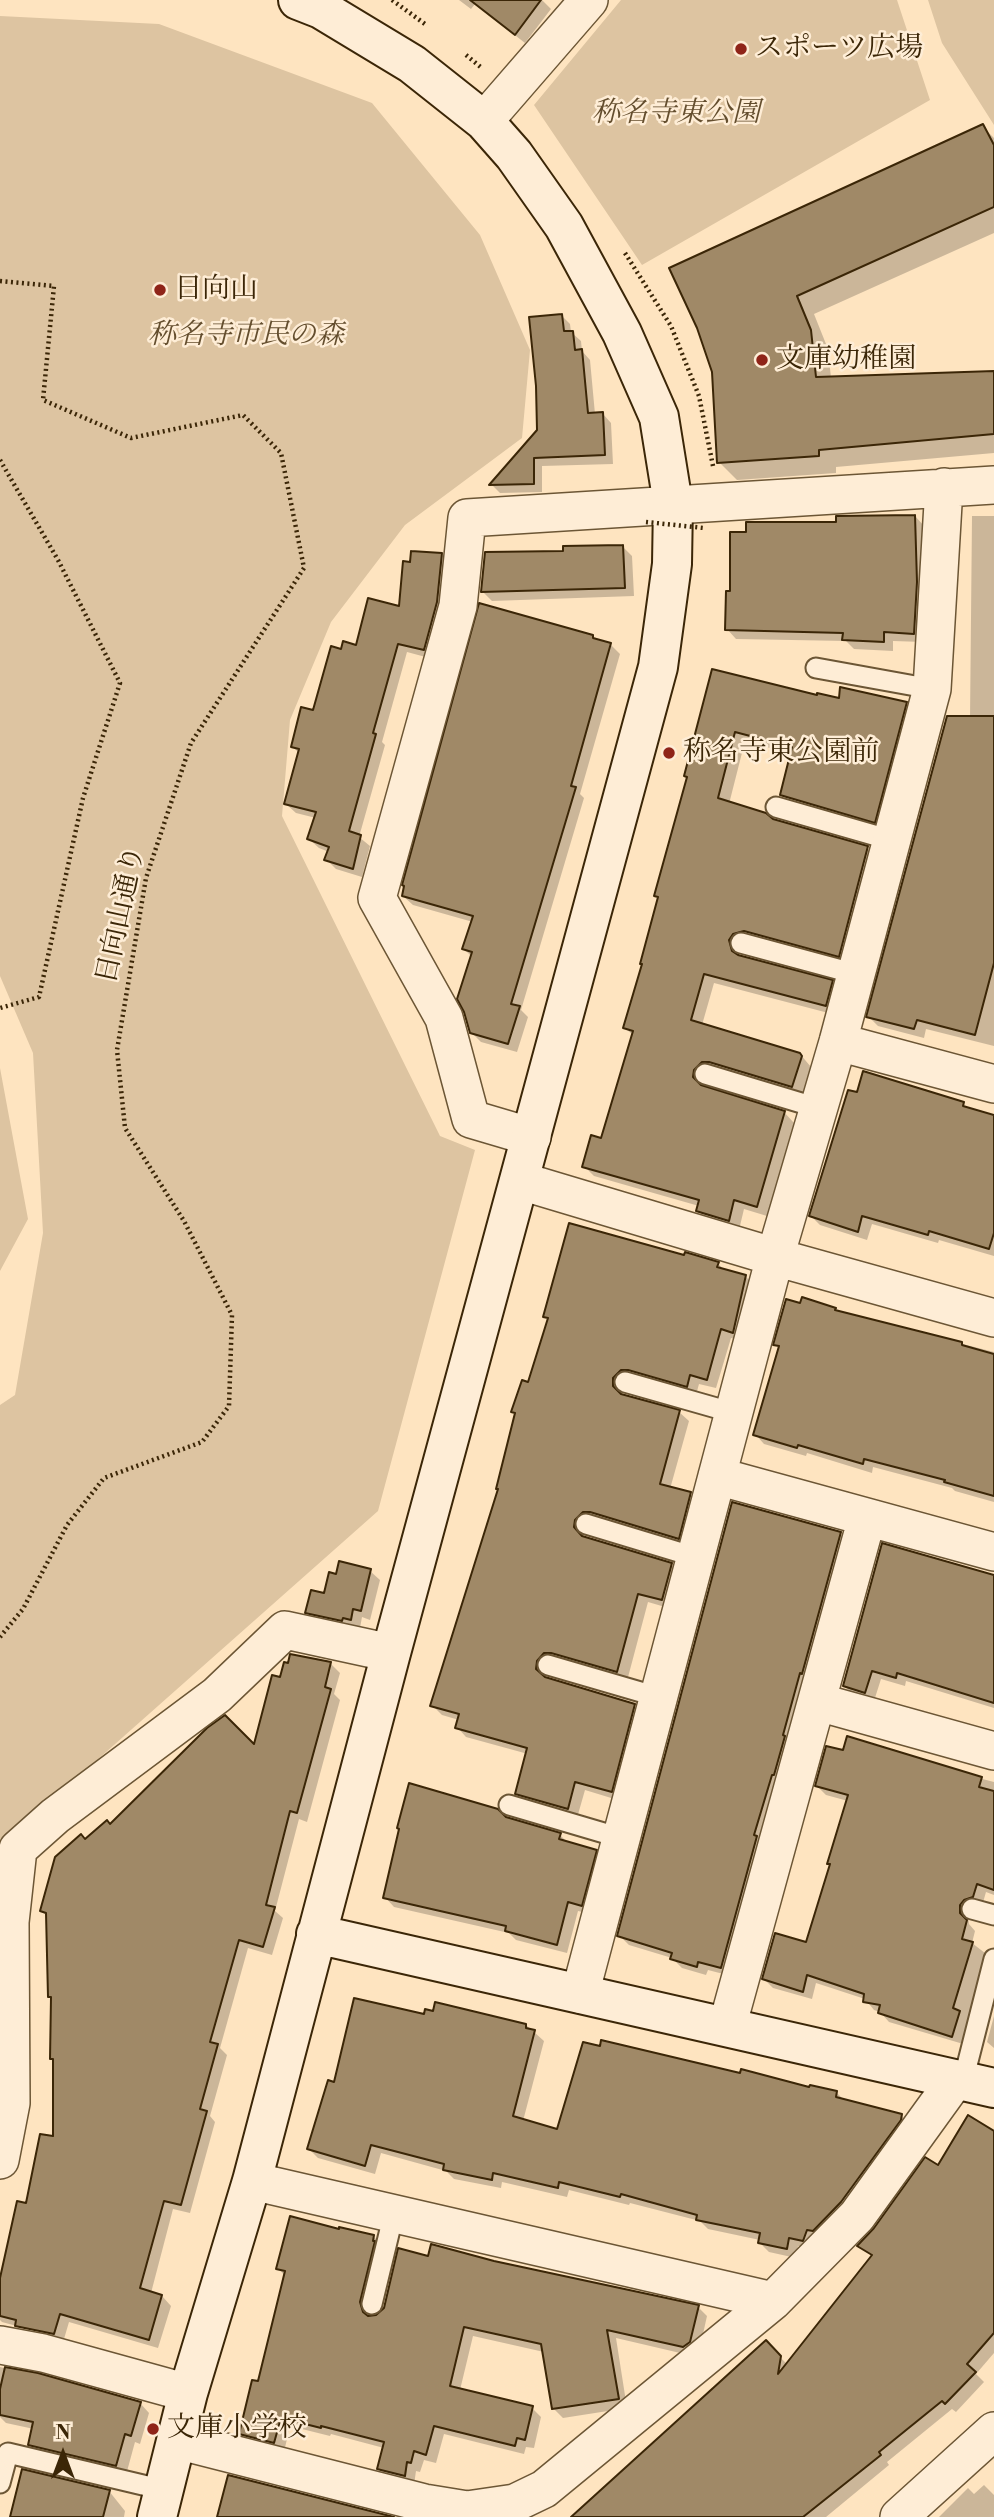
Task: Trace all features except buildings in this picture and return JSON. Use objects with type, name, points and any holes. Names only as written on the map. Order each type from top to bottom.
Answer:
[{"type":"street","points":[[161,2503],[188,2393],[252,2181],[391,1653],[521,1181],[658,667],[672,564],[659,513],[659,417],[622,333],[564,226],[514,155],[484,121],[412,64],[321,9],[298,0]]},
{"type":"street","points":[[484,121],[589,0]]},
{"type":"street","points":[[532,1136],[471,1119],[444,1018],[377,898],[458,606],[467,518],[659,513],[944,487],[994,485]]},
{"type":"street","points":[[580,1994],[775,1257],[838,1042],[932,689],[944,487]]},
{"type":"street","points":[[838,1042],[993,1081]]},
{"type":"street","points":[[521,1181],[775,1257],[994,1318]]},
{"type":"street","points":[[717,1476],[994,1552]]},
{"type":"street","points":[[727,2027],[867,1518]]},
{"type":"street","points":[[0,2160],[11,2103],[10,1922],[18,1849],[55,1816],[217,1695],[285,1630],[391,1653]]},
{"type":"street","points":[[818,1702],[994,1751]]},
{"type":"street","points":[[177,2440],[424,2503],[467,2510],[515,2503],[543,2503],[773,2301],[857,2216],[971,2083],[316,1934]]},
{"type":"street","points":[[252,2181],[773,2301]]},
{"type":"street","points":[[0,2346],[43,2353],[188,2393]]},
{"type":"street","points":[[898,2517],[994,2431]]},
{"type":"lane","points":[[816,668],[932,689]]},
{"type":"lane","points":[[776,807],[891,840]]},
{"type":"lane","points":[[741,943],[856,974]]},
{"type":"lane","points":[[705,1074],[818,1108]]},
{"type":"lane","points":[[625,1382],[734,1413]]},
{"type":"lane","points":[[586,1524],[695,1557]]},
{"type":"lane","points":[[548,1665],[658,1697]]},
{"type":"lane","points":[[509,1805],[621,1838]]},
{"type":"lane","points":[[972,1909],[994,1915]]},
{"type":"lane","points":[[971,2083],[994,1959]]},
{"type":"lane","points":[[372,2304],[394,2213]]},
{"type":"lane","points":[[0,2483],[4,2452],[161,2503]]},
{"type":"path","name":"日向山通り","points":[[0,281],[54,286],[43,400],[131,438],[243,415],[282,453],[304,569],[191,743],[146,878],[117,1050],[125,1128],[184,1221],[232,1315],[229,1406],[202,1442],[104,1478],[67,1525],[23,1609],[0,1637]]},
{"type":"path","points":[[0,460],[58,560],[120,683],[83,798],[38,997],[0,1008]]},
{"type":"path","points":[[659,513],[704,528]]},
{"type":"green space","name":"称名寺東公園","points":[[621,0],[897,0],[930,100],[642,265],[534,105]]},
{"type":"green space","points":[[928,0],[994,0],[994,125],[942,43]]},
{"type":"green space","name":"称名寺市民の森","points":[[0,16],[159,24],[372,103],[480,235],[530,350],[522,438],[405,525],[331,622],[290,720],[282,816],[440,1136],[475,1150],[378,1511],[0,1846],[0,1405],[15,1395],[43,1233],[33,1053],[0,976]]},
{"type":"green space","points":[[0,1068],[28,1219],[0,1271]]},
{"type":"place","name":"スポーツ広場","points":[[741,49]]},
{"type":"place","name":"日向山","points":[[160,290]]},
{"type":"place","name":"文庫幼稚園","points":[[762,360]]},
{"type":"place","name":"称名寺東公園前","points":[[669,753]]},
{"type":"place","name":"文庫小学校","points":[[153,2429]]}]
